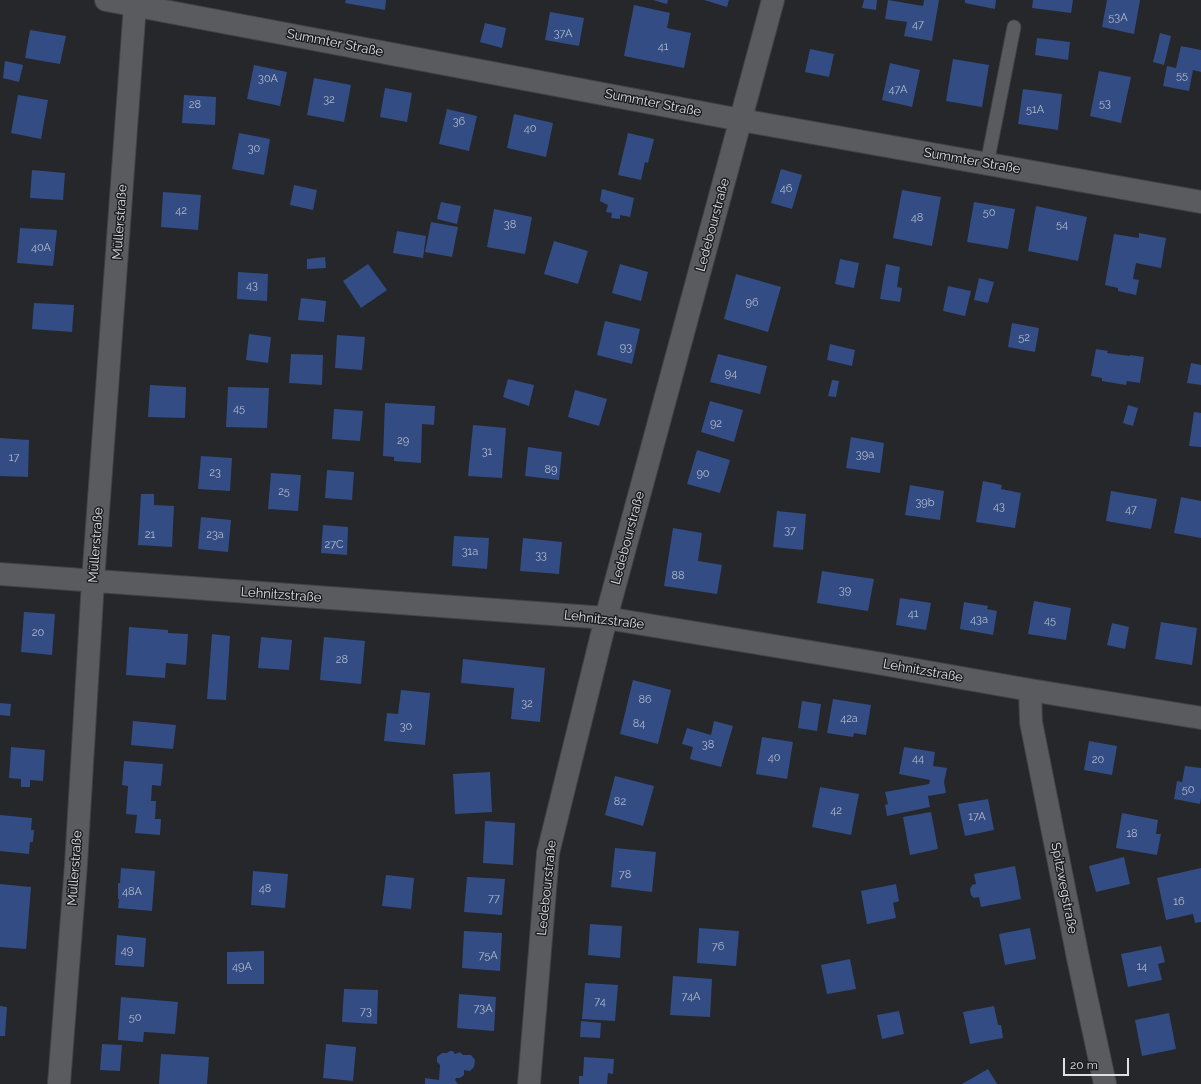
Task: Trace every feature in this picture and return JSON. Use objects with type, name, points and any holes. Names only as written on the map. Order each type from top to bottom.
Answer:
[{"type":"street","name":"Summter Straße","points":[[106,0],[741,120],[1201,202]]},
{"type":"street","name":"Ledebourstraße","points":[[529,1084],[548,853],[606,618],[773,0]]},
{"type":"street","name":"Müllerstraße","points":[[59,1084],[76,864],[93,581],[135,5]]},
{"type":"street","name":"Lehnitzstraße","points":[[0,574],[606,618],[1201,718]]},
{"type":"street","name":"Spitzwegstraße","points":[[1030,690],[1031,722],[1104,1084]]},
{"type":"lane","points":[[987,164],[1014,27]]},
{"type":"building","points":[[346,0],[386,0],[385,10],[345,3]]},
{"type":"building","points":[[653,0],[668,0],[667,4]]},
{"type":"building","points":[[704,0],[729,0],[727,7]]},
{"type":"building","points":[[864,0],[877,0],[876,10],[862,8]]},
{"type":"building","points":[[888,0],[923,6],[924,0],[939,0],[932,41],[904,36],[907,22],[885,19]]},
{"type":"building","points":[[965,0],[996,0],[995,9],[965,3]]},
{"type":"building","points":[[1033,0],[1073,0],[1071,13],[1032,8]]},
{"type":"building","points":[[1107,0],[1140,0],[1134,34],[1102,27]]},
{"type":"building","points":[[634,5],[670,13],[667,28],[691,33],[684,68],[624,56]]},
{"type":"building","points":[[550,12],[584,18],[579,46],[545,40]]},
{"type":"building","points":[[485,23],[506,28],[502,48],[480,42]]},
{"type":"building","points":[[30,30],[66,36],[60,64],[25,58]]},
{"type":"building","points":[[1160,33],[1171,36],[1164,65],[1153,62]]},
{"type":"building","points":[[1037,38],[1070,42],[1068,60],[1035,55]]},
{"type":"building","points":[[1181,46],[1201,50],[1201,72],[1193,70],[1189,91],[1163,86],[1167,66],[1176,68]]},
{"type":"building","points":[[810,49],[834,54],[829,77],[805,72]]},
{"type":"building","points":[[953,59],[989,65],[982,107],[946,101]]},
{"type":"building","points":[[5,61],[23,65],[19,82],[3,78]]},
{"type":"building","points":[[890,63],[920,70],[912,107],[882,100]]},
{"type":"building","points":[[254,65],[287,72],[280,106],[247,99]]},
{"type":"building","points":[[1099,71],[1131,77],[1121,123],[1090,116]]},
{"type":"building","points":[[314,78],[351,85],[344,122],[307,115]]},
{"type":"building","points":[[385,88],[412,93],[407,122],[380,117]]},
{"type":"building","points":[[1023,89],[1062,94],[1058,130],[1018,124]]},
{"type":"building","points":[[18,95],[48,100],[41,139],[11,133]]},
{"type":"building","points":[[184,95],[216,97],[215,125],[182,123]]},
{"type":"building","points":[[447,109],[477,116],[469,151],[439,144]]},
{"type":"building","points":[[514,114],[553,123],[546,157],[507,148]]},
{"type":"building","points":[[239,133],[270,139],[264,175],[232,169]]},
{"type":"building","points":[[628,133],[654,139],[648,163],[645,162],[641,180],[618,175]]},
{"type":"building","points":[[781,169],[802,175],[792,209],[771,203]]},
{"type":"building","points":[[32,170],[65,173],[63,200],[30,198]]},
{"type":"building","points":[[294,185],[317,190],[313,210],[290,205]]},
{"type":"building","points":[[602,189],[634,198],[630,217],[620,215],[620,219],[611,218],[612,213],[606,212],[608,205],[600,201]]},
{"type":"building","points":[[902,190],[941,197],[932,246],[893,238]]},
{"type":"building","points":[[163,192],[201,195],[198,230],[161,227]]},
{"type":"building","points":[[441,202],[461,206],[457,224],[437,219]]},
{"type":"building","points":[[974,202],[1015,209],[1008,249],[967,242]]},
{"type":"building","points":[[1036,206],[1087,217],[1078,261],[1028,251]]},
{"type":"building","points":[[494,209],[532,217],[525,254],[487,247]]},
{"type":"building","points":[[431,222],[458,227],[452,257],[425,252]]},
{"type":"building","points":[[20,228],[57,230],[53,266],[17,263]]},
{"type":"building","points":[[397,231],[426,236],[423,258],[393,253]]},
{"type":"building","points":[[1139,233],[1166,238],[1161,268],[1136,263],[1133,279],[1139,280],[1136,295],[1118,291],[1118,288],[1105,285],[1114,234],[1139,238]]},
{"type":"building","points":[[554,241],[588,251],[578,284],[544,274]]},
{"type":"building","points":[[325,257],[326,268],[307,269],[307,259]]},
{"type":"building","points":[[840,259],[859,263],[854,288],[835,284]]},
{"type":"building","points":[[368,264],[387,290],[361,308],[343,281]]},
{"type":"building","points":[[620,264],[648,272],[641,301],[612,293]]},
{"type":"building","points":[[886,264],[900,267],[897,287],[902,288],[900,302],[880,299]]},
{"type":"building","points":[[238,272],[268,274],[267,301],[237,299]]},
{"type":"building","points":[[736,274],[781,287],[768,332],[724,319]]},
{"type":"building","points":[[979,278],[994,282],[988,303],[974,300]]},
{"type":"building","points":[[948,286],[971,291],[965,316],[943,311]]},
{"type":"building","points":[[301,298],[326,301],[324,322],[298,320]]},
{"type":"building","points":[[34,303],[74,305],[72,332],[32,329]]},
{"type":"building","points":[[605,321],[640,329],[632,364],[597,355]]},
{"type":"building","points":[[1012,323],[1039,328],[1035,352],[1008,347]]},
{"type":"building","points":[[249,334],[271,337],[268,363],[246,360]]},
{"type":"building","points":[[337,335],[365,337],[362,370],[335,368]]},
{"type":"building","points":[[830,344],[855,350],[852,366],[827,360]]},
{"type":"building","points":[[1096,349],[1108,351],[1107,353],[1144,357],[1140,383],[1127,381],[1126,385],[1102,381],[1102,378],[1091,376]]},
{"type":"building","points":[[291,354],[323,355],[322,385],[289,383]]},
{"type":"building","points":[[718,354],[767,366],[760,394],[710,382]]},
{"type":"building","points":[[1191,363],[1201,365],[1201,385],[1187,383]]},
{"type":"building","points":[[508,379],[534,385],[529,406],[503,397]]},
{"type":"building","points":[[832,380],[839,381],[836,397],[828,396]]},
{"type":"building","points":[[150,385],[186,387],[185,418],[148,417]]},
{"type":"building","points":[[228,387],[269,388],[267,428],[226,427]]},
{"type":"building","points":[[575,390],[607,399],[599,426],[568,417]]},
{"type":"building","points":[[710,401],[743,410],[734,442],[701,432]]},
{"type":"building","points":[[385,403],[435,406],[434,425],[422,424],[421,463],[394,461],[394,457],[383,456]]},
{"type":"building","points":[[1128,405],[1138,408],[1133,426],[1123,423]]},
{"type":"building","points":[[334,409],[363,411],[360,441],[332,439]]},
{"type":"building","points":[[1194,412],[1201,413],[1201,447],[1189,446]]},
{"type":"building","points":[[473,425],[506,428],[502,478],[468,476]]},
{"type":"building","points":[[851,437],[884,443],[880,473],[846,468]]},
{"type":"building","points":[[0,438],[29,440],[28,477],[0,476]]},
{"type":"building","points":[[528,447],[562,452],[559,480],[525,476]]},
{"type":"building","points":[[697,450],[730,460],[720,493],[687,484]]},
{"type":"building","points":[[201,456],[232,458],[230,491],[198,489]]},
{"type":"building","points":[[327,470],[354,472],[352,500],[325,498]]},
{"type":"building","points":[[271,473],[301,475],[298,511],[268,509]]},
{"type":"building","points":[[983,481],[1002,485],[1001,489],[1021,493],[1015,528],[976,522]]},
{"type":"building","points":[[910,485],[944,491],[940,520],[905,515]]},
{"type":"building","points":[[1111,491],[1157,499],[1151,529],[1106,521]]},
{"type":"building","points":[[141,494],[154,494],[154,505],[174,506],[172,547],[138,545]]},
{"type":"building","points":[[1181,497],[1201,501],[1201,538],[1174,533]]},
{"type":"building","points":[[777,511],[806,514],[803,550],[773,547]]},
{"type":"building","points":[[201,517],[231,520],[228,552],[198,549]]},
{"type":"building","points":[[323,525],[348,527],[347,555],[321,553]]},
{"type":"building","points":[[673,528],[702,533],[698,561],[722,565],[717,594],[664,586]]},
{"type":"building","points":[[454,536],[489,538],[487,569],[452,566]]},
{"type":"building","points":[[523,538],[562,542],[559,574],[520,571]]},
{"type":"building","points":[[822,571],[874,579],[868,611],[817,603]]},
{"type":"building","points":[[900,598],[931,603],[926,630],[896,625]]},
{"type":"building","points":[[1034,601],[1071,608],[1066,640],[1028,634]]},
{"type":"building","points":[[964,602],[988,606],[987,609],[997,611],[993,635],[960,629]]},
{"type":"building","points":[[24,612],[55,614],[52,655],[21,652]]},
{"type":"building","points":[[1161,622],[1197,628],[1192,665],[1155,659]]},
{"type":"building","points":[[1112,623],[1129,627],[1125,649],[1107,645]]},
{"type":"building","points":[[129,627],[168,630],[168,633],[188,634],[186,665],[166,663],[165,678],[126,675]]},
{"type":"building","points":[[212,634],[230,636],[226,700],[207,699]]},
{"type":"building","points":[[261,637],[292,640],[289,670],[258,668]]},
{"type":"building","points":[[324,637],[365,641],[361,684],[320,680]]},
{"type":"building","points":[[463,659],[545,668],[540,722],[511,719],[514,688],[461,683]]},
{"type":"building","points":[[633,680],[671,690],[658,744],[620,734]]},
{"type":"building","points":[[401,690],[430,693],[425,745],[384,741],[387,713],[398,714]]},
{"type":"building","points":[[833,699],[871,705],[866,735],[854,733],[853,737],[827,733]]},
{"type":"building","points":[[802,701],[821,704],[817,731],[798,728]]},
{"type":"building","points":[[0,703],[11,704],[10,716],[0,715]]},
{"type":"building","points":[[133,721],[176,725],[173,749],[131,745]]},
{"type":"building","points":[[714,721],[733,726],[721,767],[690,759],[693,747],[682,744],[687,728],[711,735]]},
{"type":"building","points":[[762,737],[793,742],[787,779],[756,774]]},
{"type":"building","points":[[1089,741],[1117,746],[1112,775],[1084,770]]},
{"type":"building","points":[[11,747],[45,750],[43,781],[30,780],[30,787],[21,787],[21,779],[9,778]]},
{"type":"building","points":[[904,747],[935,752],[933,766],[947,768],[944,782],[946,793],[928,796],[930,807],[887,816],[885,805],[888,804],[885,792],[929,784],[930,780],[899,774]]},
{"type":"building","points":[[124,761],[163,764],[161,786],[152,785],[151,801],[156,801],[155,819],[161,819],[160,835],[135,833],[137,815],[126,814],[128,786],[122,785]]},
{"type":"building","points":[[1185,766],[1201,768],[1200,804],[1174,799],[1177,781],[1182,782]]},
{"type":"building","points":[[490,772],[492,812],[455,814],[453,774]]},
{"type":"building","points":[[615,776],[654,786],[643,826],[605,815]]},
{"type":"building","points":[[820,787],[859,794],[851,835],[812,827]]},
{"type":"building","points":[[988,799],[994,830],[965,836],[958,804]]},
{"type":"building","points":[[931,812],[938,849],[910,855],[903,817]]},
{"type":"building","points":[[1122,813],[1158,820],[1156,834],[1161,834],[1157,855],[1116,848]]},
{"type":"building","points":[[0,815],[32,818],[31,830],[34,830],[33,842],[30,842],[29,854],[0,851]]},
{"type":"building","points":[[485,821],[515,823],[513,865],[483,863]]},
{"type":"building","points":[[615,848],[656,852],[652,892],[611,887]]},
{"type":"building","points":[[1124,857],[1130,884],[1096,892],[1089,866]]},
{"type":"building","points":[[1015,866],[1021,899],[981,907],[979,897],[974,898],[971,895],[970,889],[972,885],[976,884],[974,874]]},
{"type":"building","points":[[121,868],[155,871],[152,911],[118,908],[118,883],[120,883]]},
{"type":"building","points":[[1201,868],[1201,922],[1195,923],[1193,914],[1166,920],[1157,878]]},
{"type":"building","points":[[253,871],[288,874],[285,908],[251,905]]},
{"type":"building","points":[[386,875],[414,878],[411,909],[382,906]]},
{"type":"building","points":[[467,877],[505,879],[502,915],[464,912]]},
{"type":"building","points":[[0,884],[31,887],[26,949],[0,947]]},
{"type":"building","points":[[896,884],[899,901],[893,903],[896,918],[867,924],[861,891]]},
{"type":"building","points":[[590,924],[622,926],[620,958],[588,955]]},
{"type":"building","points":[[699,928],[739,931],[736,966],[697,963]]},
{"type":"building","points":[[1030,928],[1036,959],[1005,965],[999,934]]},
{"type":"building","points":[[464,931],[502,933],[500,971],[462,968]]},
{"type":"building","points":[[117,935],[146,938],[144,967],[115,965]]},
{"type":"building","points":[[1161,946],[1165,962],[1158,964],[1162,980],[1128,987],[1121,954]]},
{"type":"building","points":[[264,951],[264,984],[227,984],[227,952]]},
{"type":"building","points":[[850,959],[856,989],[827,994],[821,965]]},
{"type":"building","points":[[673,976],[712,979],[710,1017],[670,1015]]},
{"type":"building","points":[[585,983],[618,985],[615,1021],[582,1019]]},
{"type":"building","points":[[344,989],[378,990],[377,1024],[342,1022]]},
{"type":"building","points":[[459,994],[496,997],[494,1031],[457,1028]]},
{"type":"building","points":[[121,997],[178,1002],[175,1034],[144,1032],[143,1042],[118,1040]]},
{"type":"building","points":[[0,1006],[7,1007],[5,1036],[0,1036]]},
{"type":"building","points":[[994,1006],[998,1025],[1001,1025],[1003,1038],[970,1044],[963,1012]]},
{"type":"building","points":[[899,1011],[904,1034],[882,1039],[877,1015]]},
{"type":"building","points":[[1169,1013],[1176,1049],[1142,1056],[1135,1020]]},
{"type":"building","points":[[581,1021],[601,1023],[600,1038],[580,1037]]},
{"type":"building","points":[[102,1044],[122,1045],[120,1071],[100,1070]]},
{"type":"building","points":[[326,1044],[356,1047],[353,1081],[323,1078]]},
{"type":"building","points":[[453,1051],[455,1054],[460,1052],[463,1055],[471,1055],[475,1060],[474,1067],[470,1071],[464,1070],[464,1075],[460,1078],[456,1078],[455,1080],[458,1084],[425,1084],[425,1078],[439,1080],[440,1065],[437,1062],[437,1057],[442,1053],[447,1053]]},
{"type":"building","points":[[161,1054],[209,1057],[207,1084],[159,1084]]},
{"type":"building","points":[[584,1057],[614,1059],[613,1074],[608,1073],[607,1084],[579,1084],[579,1076],[583,1076]]},
{"type":"building","points":[[988,1069],[997,1084],[962,1084]]}]
